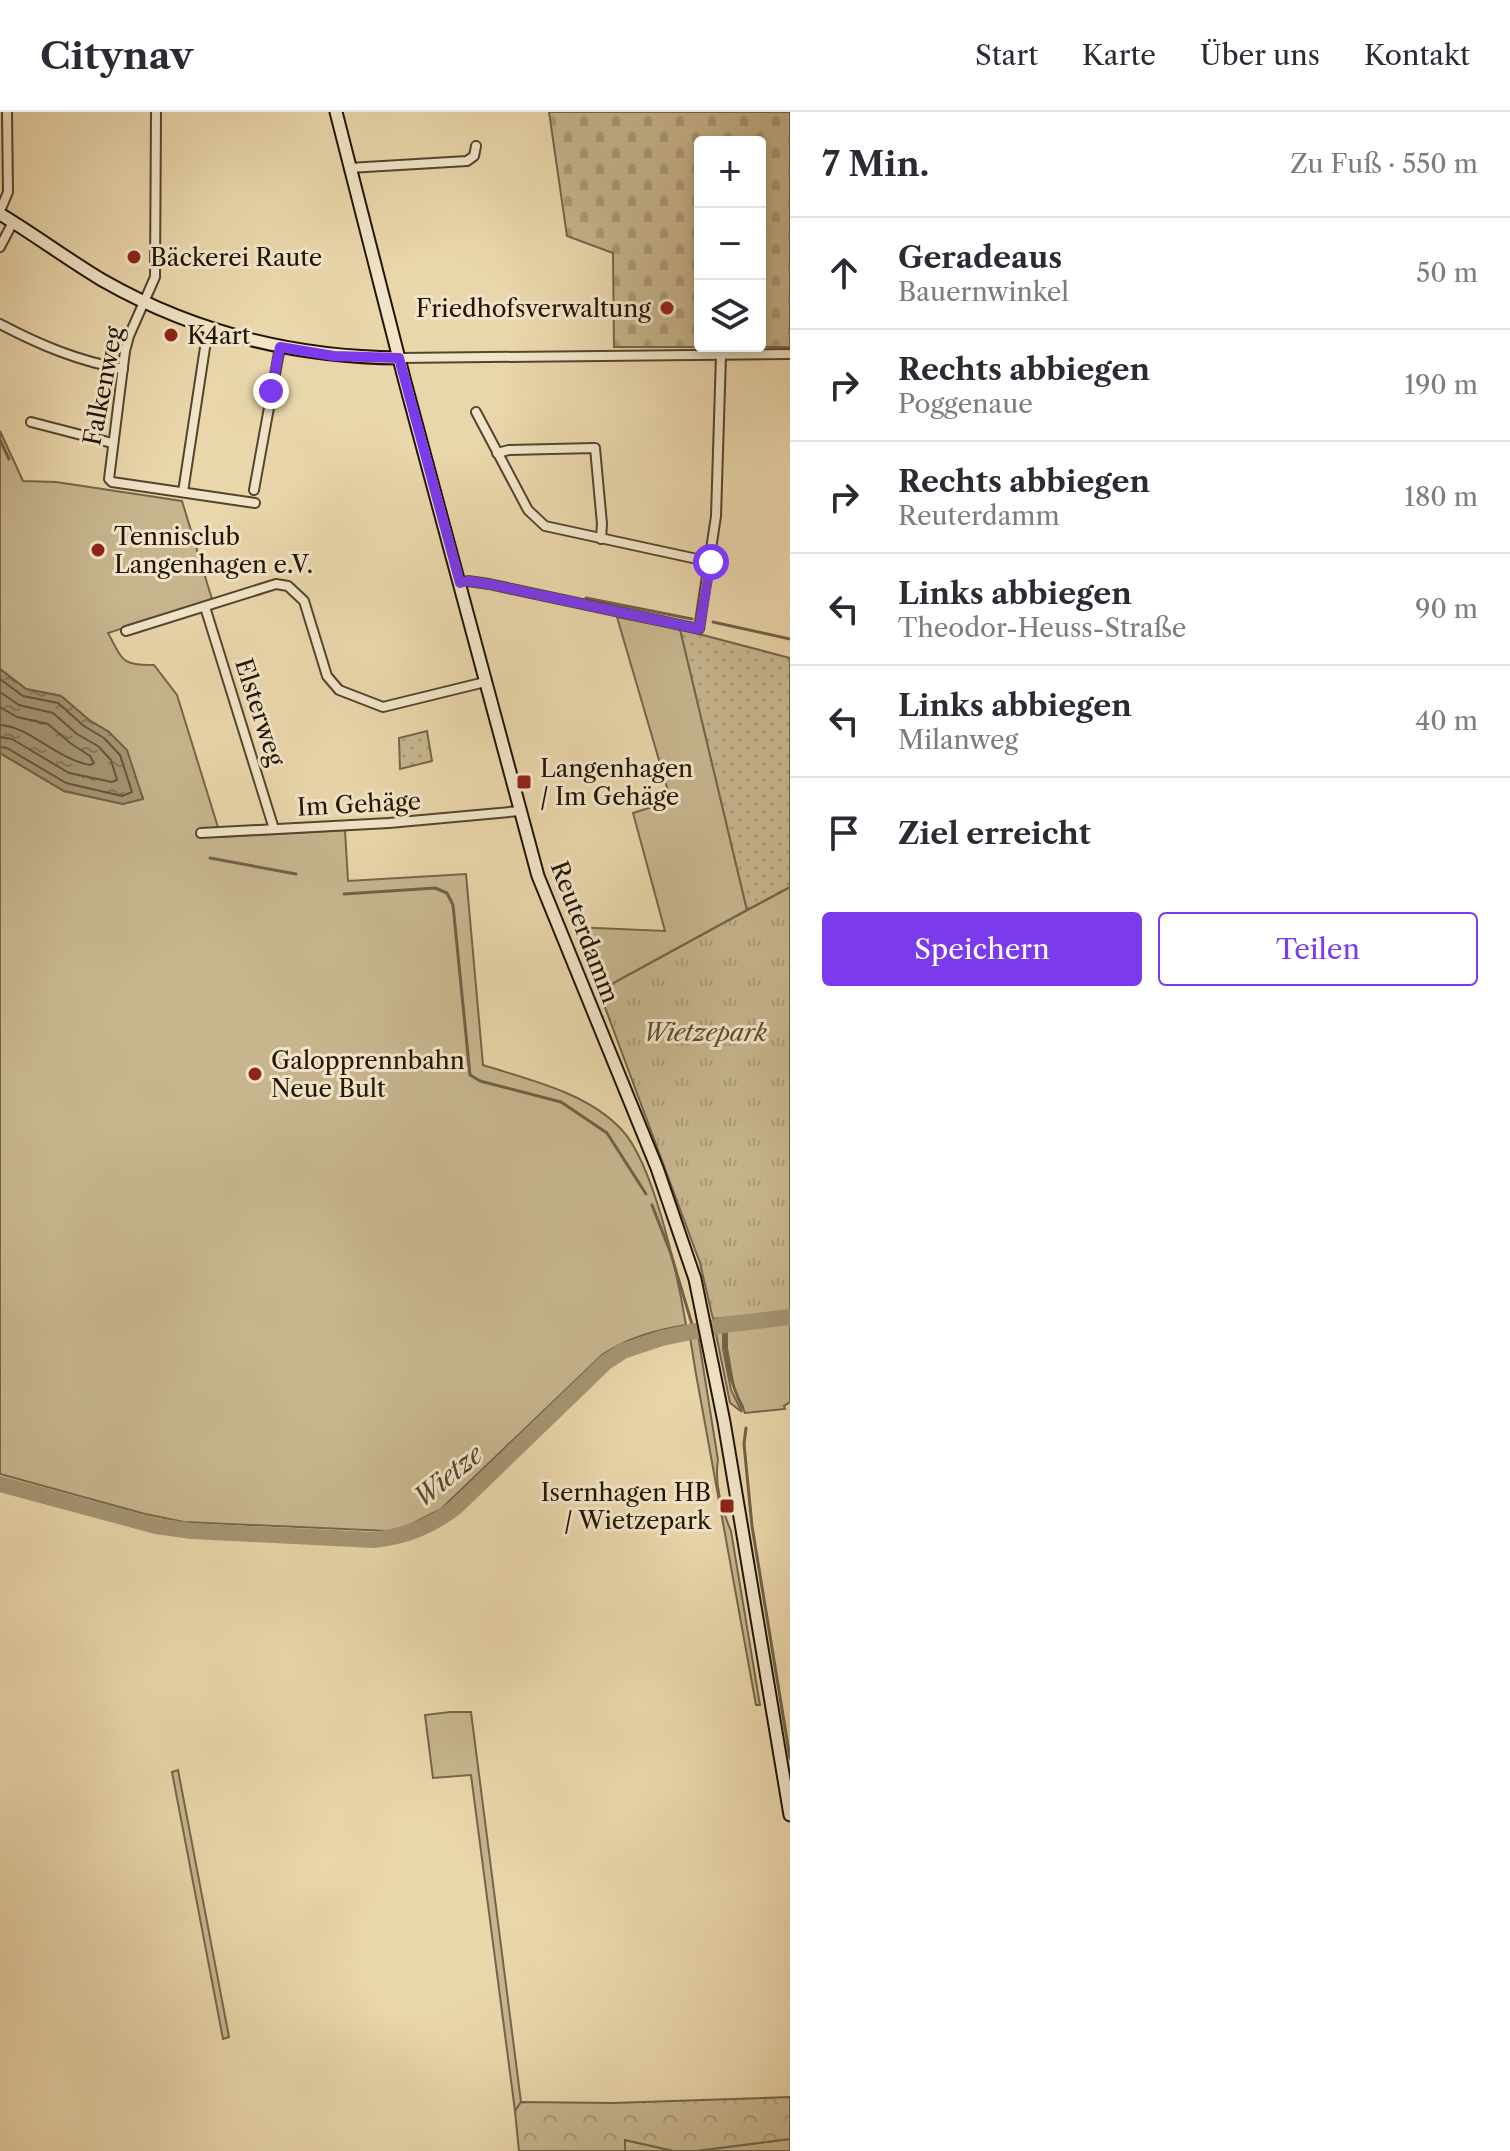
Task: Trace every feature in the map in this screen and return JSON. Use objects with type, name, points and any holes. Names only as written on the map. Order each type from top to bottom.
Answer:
[{"type":"street","points":[[7,112],[8,192],[0,212],[103,280],[144,302],[210,328],[280,347],[334,356],[790,354]]},
{"type":"street","name":"Falkenweg","points":[[156,112],[155,277],[129,336],[109,479],[112,482],[183,492]]},
{"type":"street","name":"Reuterdamm","points":[[336,112],[485,682],[547,902],[662,1179],[705,1317],[790,1815]]},
{"type":"street","points":[[349,168],[467,161],[474,156],[476,146]]},
{"type":"street","points":[[0,247],[13,222]]},
{"type":"street","points":[[0,324],[62,353],[123,369]]},
{"type":"street","points":[[210,328],[183,492],[255,503]]},
{"type":"street","points":[[254,490],[280,347]]},
{"type":"street","points":[[460,583],[489,584],[699,629],[711,562],[720,468],[721,355]]},
{"type":"street","points":[[476,412],[534,519],[545,526],[711,562]]},
{"type":"street","points":[[31,422],[112,443]]},
{"type":"street","points":[[497,453],[595,448],[601,539]]},
{"type":"street","points":[[126,631],[273,584],[288,586],[304,601],[332,684],[374,706],[387,707],[485,682]]},
{"type":"street","name":"Elsterweg","points":[[205,607],[274,829]]},
{"type":"street","name":"Im Gehäge","points":[[201,833],[420,821],[520,811]]},
{"type":"green space","points":[[549,112],[790,112],[790,347],[766,347],[766,136],[694,136],[694,347],[614,347],[613,253],[567,236]]},
{"type":"green space","name":"Galopprennbahn Neue Bult","points":[[0,431],[23,481],[56,482],[182,501],[212,599],[108,633],[124,660],[154,665],[177,695],[221,837],[345,830],[348,881],[466,874],[483,1065],[574,1096],[607,1116],[633,1145],[654,1193],[671,1251],[686,1325],[643,1335],[603,1354],[441,1509],[408,1526],[388,1531],[184,1522],[0,1474],[0,753],[64,791],[123,804],[143,798],[109,732],[61,696],[26,689],[0,669]]},
{"type":"green space","points":[[617,617],[680,629],[747,910],[599,991],[573,927],[665,931],[633,813],[671,801]]},
{"type":"green space","points":[[680,629],[790,658],[790,887],[747,910]]},
{"type":"green space","points":[[427,731],[432,761],[400,769],[399,738]]},
{"type":"green space","name":"Wietzepark","points":[[790,887],[790,1311],[713,1319],[700,1263],[599,991]]},
{"type":"green space","points":[[790,1321],[790,1402],[784,1406],[785,1409],[745,1413],[734,1388],[727,1330]]},
{"type":"green space","points":[[723,1331],[723,1349],[731,1390],[742,1412],[730,1403],[716,1334]]},
{"type":"green space","points":[[698,1335],[718,1460],[718,1487],[731,1531],[760,1705],[756,1705],[696,1374],[690,1337]]},
{"type":"green space","points":[[471,1712],[521,2102],[515,2111],[471,1775],[433,1778],[425,1715]]},
{"type":"green space","points":[[178,1770],[229,2037],[223,2039],[172,1772]]},
{"type":"green space","points":[[790,2097],[790,2139],[696,2151],[674,2151],[625,2140],[625,2151],[519,2151],[515,2111],[521,2102],[613,2103]]},
{"type":"green space","points":[[790,2139],[790,2151],[696,2151]]},
{"type":"green space","points":[[625,2140],[674,2151],[625,2151]]},
{"type":"water","points":[[0,669],[26,689],[61,696],[109,732],[127,750],[143,799],[123,804],[64,791],[0,753]]},
{"type":"waterway","points":[[0,440],[9,459]]},
{"type":"waterway","points":[[586,598],[692,619]]},
{"type":"waterway","points":[[713,622],[790,639]]},
{"type":"waterway","points":[[210,858],[296,874]]},
{"type":"waterway","points":[[344,894],[435,888],[447,893],[453,905],[470,1075],[480,1081],[561,1102],[607,1133],[646,1194]]},
{"type":"waterway","points":[[652,1205],[671,1254],[694,1331]]},
{"type":"waterway","name":"Wietze","points":[[0,1484],[156,1526],[192,1531],[374,1540],[397,1536],[417,1530],[456,1507],[606,1362],[623,1351],[662,1338],[724,1325],[790,1317]]},
{"type":"waterway","points":[[724,1325],[729,1368],[743,1408]]},
{"type":"waterway","points":[[746,1428],[744,1444],[752,1526],[790,1758]]},
{"type":"place","name":"Bäckerei Raute","points":[[134,257]]},
{"type":"place","name":"Friedhofsverwaltung","points":[[667,308]]},
{"type":"place","name":"K4art","points":[[171,335]]},
{"type":"place","name":"Tennisclub Langenhagen e.V.","points":[[98,550]]},
{"type":"place","name":"Langenhagen / Im Gehäge","points":[[524,782]]},
{"type":"place","name":"Galopprennbahn Neue Bult","points":[[255,1074]]},
{"type":"place","name":"Isernhagen HB / Wietzepark","points":[[727,1506]]},
{"type":"route","points":[[271,391],[280,347],[334,356],[399,358],[460,583],[489,584],[699,629],[711,562]]}]
